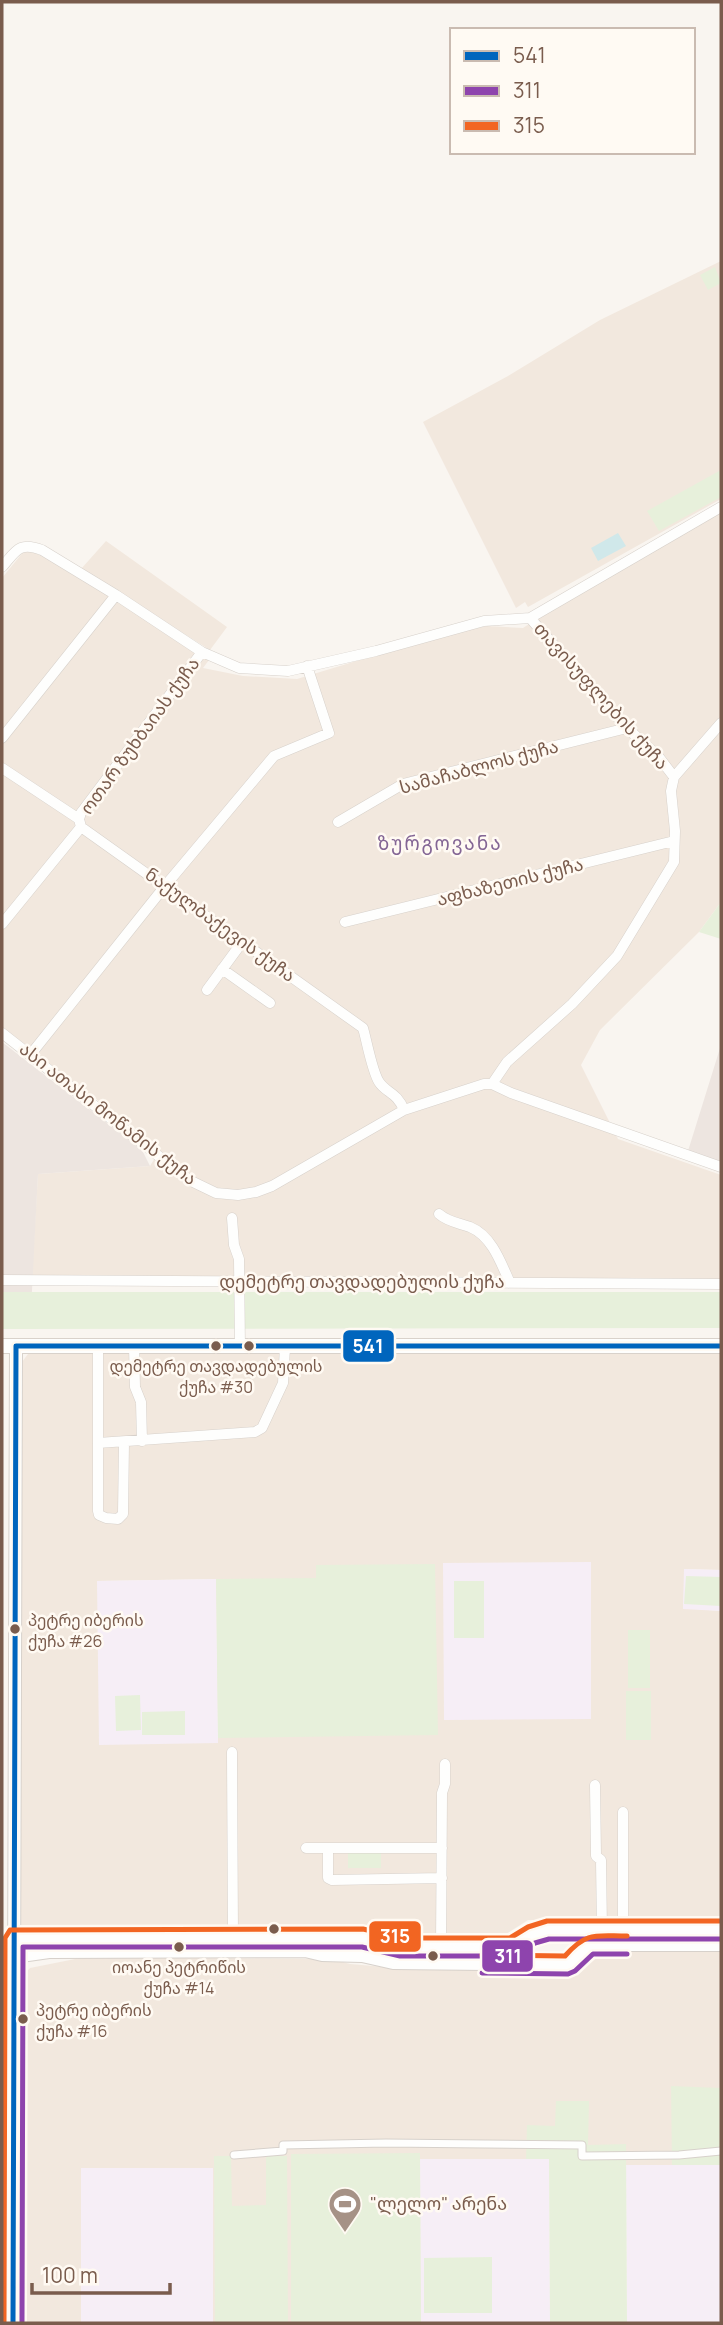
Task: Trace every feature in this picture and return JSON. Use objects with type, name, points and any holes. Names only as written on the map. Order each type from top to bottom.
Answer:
[{"type":"main road","points":[[9,1346],[721,1346]]},
{"type":"street","points":[[2,567],[18,548],[29,545],[116,595],[202,652],[239,668],[279,671],[376,651],[484,621],[530,618],[721,507]]},
{"type":"street","points":[[2,738],[116,595]]},
{"type":"street","name":"თავისუფლების ქუჩა","points":[[492,1084],[506,1062],[572,1004],[617,956],[674,862],[671,791],[674,777],[658,756],[627,728],[530,618]]},
{"type":"street","name":"ოთარ ზუხბაიას ქუჩა","points":[[2,924],[80,823],[81,813],[202,652]]},
{"type":"street","points":[[31,1054],[165,886],[274,756],[329,733],[307,666]]},
{"type":"street","points":[[674,777],[721,723]]},
{"type":"street","name":"სამაჩაბლოს ქუჩა","points":[[338,822],[403,785],[627,728]]},
{"type":"street","name":"ნაქულბაქევის ქუჩა","points":[[2,768],[363,1028],[379,1083],[392,1092],[404,1110]]},
{"type":"street","name":"აფხაზეთის ქუჩა","points":[[345,922],[674,841]]},
{"type":"street","points":[[207,989],[243,941]]},
{"type":"street","points":[[222,969],[270,1003]]},
{"type":"street","name":"ასი ათასი მოწამის ქუჩა","points":[[2,1033],[189,1180],[216,1193],[238,1195],[272,1186],[404,1110],[469,1088],[492,1084]]},
{"type":"street","points":[[492,1084],[721,1167]]},
{"type":"street","points":[[439,1214],[483,1235],[496,1253],[510,1283]]},
{"type":"street","points":[[232,1218],[234,1245],[239,1254],[240,1347]]},
{"type":"street","name":"დემეტრე თავდადებულის ქუჩა","points":[[2,1280],[721,1284]]},
{"type":"street","points":[[9,1346],[14,1957],[8,2002],[8,2161],[13,2323]]},
{"type":"street","points":[[98,1346],[98,1511],[103,1517],[118,1519],[122,1516],[124,1442]]},
{"type":"street","points":[[134,1346],[135,1387],[141,1402],[142,1441]]},
{"type":"street","points":[[99,1443],[255,1432],[262,1428],[283,1383],[285,1347]]},
{"type":"street","points":[[232,1752],[233,1938]]},
{"type":"street","points":[[441,1948],[442,1793],[445,1765]]},
{"type":"street","points":[[591,1945],[596,1930],[601,1860],[596,1856],[595,1785]]},
{"type":"street","points":[[623,1812],[623,1930]]},
{"type":"street","points":[[306,1847],[442,1848]]},
{"type":"street","points":[[328,1847],[328,1878],[332,1880],[442,1878]]},
{"type":"street","points":[[14,1938],[363,1938],[401,1948],[441,1948],[513,1947],[548,1930],[721,1930]]},
{"type":"street","points":[[576,1930],[576,1958]]},
{"type":"street","points":[[684,1930],[685,1945]]},
{"type":"street","points":[[211,1937],[212,1951]]},
{"type":"street","points":[[305,1938],[313,1942],[313,1948],[305,1951]]},
{"type":"street","points":[[322,1955],[318,1951],[318,1942],[323,1938]]},
{"type":"street","points":[[362,1956],[369,1952],[369,1945],[363,1938]]},
{"type":"street","points":[[377,1940],[374,1954],[377,1959]]},
{"type":"street","points":[[14,1957],[49,1952],[305,1951],[322,1955],[362,1956],[393,1963],[566,1965],[591,1945],[721,1945]]},
{"type":"street","points":[[234,2155],[283,2151],[283,2145],[386,2143],[582,2145],[582,2156],[679,2155],[721,2151]]},
{"type":"shaded area","points":[[721,261],[721,499],[528,607],[525,602],[516,608],[423,422],[508,376],[600,320]]},
{"type":"shaded area","points":[[721,510],[721,902],[699,932],[600,1030],[581,1065],[618,1139],[721,1175],[721,1280],[32,1276],[38,1174],[150,1166],[161,1148],[2,1028],[2,578],[24,551],[34,549],[209,660],[203,668],[243,676],[297,679],[439,636],[487,626],[523,628],[588,585]]},
{"type":"shaded area","points":[[106,541],[227,627],[210,650],[81,569]]},
{"type":"shaded area","points":[[2,1042],[142,1150],[150,1166],[38,1174],[30,1329],[2,1329]]},
{"type":"shaded area","points":[[721,1045],[721,1162],[688,1151]]},
{"type":"shaded area","points":[[28,1354],[721,1354],[721,1570],[685,1569],[683,1608],[721,1611],[721,1921],[528,1920],[498,1939],[387,1939],[384,1931],[23,1929],[20,1926],[22,1362]],"holes":[[[216,1579],[218,1743],[97,1581]]]},
{"type":"shaded area","points":[[591,1562],[591,1719],[444,1720],[443,1563]]},
{"type":"shaded area","points":[[684,1569],[721,1570],[721,1611],[683,1609]]},
{"type":"shaded area","points":[[216,1579],[218,1743],[99,1745],[97,1581]]},
{"type":"shaded area","points":[[2,1704],[4,1997],[2,1997]]},
{"type":"shaded area","points":[[591,1948],[721,1949],[721,2165],[626,2165],[549,2159],[420,2159],[421,2323],[21,2323],[21,1978],[30,1968],[85,1957],[332,1959],[350,1964],[385,1967],[578,1967]]},
{"type":"shaded area","points":[[3,2007],[4,2150],[2,2150]]},
{"type":"shaded area","points":[[420,2159],[549,2159],[550,2323],[421,2323]]},
{"type":"shaded area","points":[[626,2165],[721,2165],[721,2323],[627,2323]]},
{"type":"shaded area","points":[[81,2168],[213,2168],[213,2323],[81,2322]]},
{"type":"green space","points":[[715,267],[721,283],[708,290],[700,275]]},
{"type":"green space","points":[[721,470],[721,497],[659,531],[647,511]]},
{"type":"green space","points":[[721,902],[721,939],[699,932]]},
{"type":"green space","points":[[2,1292],[721,1292],[721,1328],[2,1329]]},
{"type":"green space","points":[[435,1564],[438,1735],[218,1738],[216,1579],[316,1578],[316,1565]]},
{"type":"green space","points":[[686,1576],[721,1577],[721,1606],[684,1604]]},
{"type":"green space","points":[[454,1581],[484,1581],[484,1638],[454,1638]]},
{"type":"green space","points":[[628,1630],[650,1630],[650,1688],[628,1688]]},
{"type":"green space","points":[[626,1691],[651,1691],[651,1740],[626,1740]]},
{"type":"green space","points":[[140,1695],[141,1730],[116,1731],[115,1696]]},
{"type":"green space","points":[[185,1711],[185,1735],[142,1735],[142,1712]]},
{"type":"green space","points":[[348,1851],[381,1851],[381,1868],[348,1868]]},
{"type":"green space","points":[[671,2086],[721,2088],[721,2165],[672,2165]]},
{"type":"green space","points":[[556,2101],[589,2101],[588,2145],[626,2144],[627,2323],[550,2323],[549,2159],[526,2159],[527,2125],[555,2126]]},
{"type":"green space","name":"\"ლელო\" არენა","points":[[420,2153],[421,2323],[291,2323],[291,2154]]},
{"type":"green space","points":[[214,2156],[231,2156],[232,2206],[266,2205],[266,2156],[287,2156],[288,2323],[215,2323]]},
{"type":"green space","points":[[492,2257],[492,2313],[424,2313],[424,2258]]},
{"type":"water","points":[[618,533],[626,546],[598,561],[591,548]]},
{"type":"transit line","name":"541","points":[[16,1346],[721,1346]]},
{"type":"transit line","name":"541","points":[[13,2323],[16,1346]]},
{"type":"transit line","name":"315","points":[[4,2323],[5,1938],[10,1930],[363,1929],[402,1938],[510,1938],[528,1927],[547,1921],[721,1921]]},
{"type":"transit line","name":"315","points":[[482,1955],[565,1956],[586,1939],[627,1936]]},
{"type":"transit line","name":"311","points":[[22,2323],[23,1947],[362,1947],[400,1956],[513,1956],[535,1943],[549,1939],[721,1939]]},
{"type":"transit line","name":"311","points":[[482,1973],[568,1974],[593,1954],[627,1954]]},
{"type":"place","name":"დემეტრე თავდადებულის ქუჩა #30","points":[[216,1346]]},
{"type":"place","name":"პეტრე იბერის ქუჩა #26","points":[[15,1629]]},
{"type":"place","name":"იოანე პეტრიწის ქუჩა #14","points":[[179,1947]]},
{"type":"place","name":"პეტრე იბერის ქუჩა #16","points":[[23,2019]]},
{"type":"place","name":"\"ლელო\" არენა","points":[[345,2234]]},
{"type":"district","name":"ზურგოვანა","points":[[440,843]]}]
